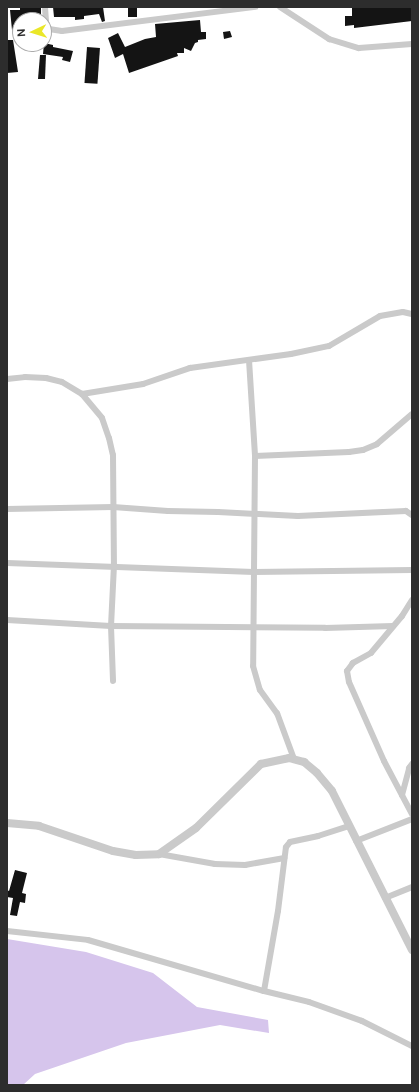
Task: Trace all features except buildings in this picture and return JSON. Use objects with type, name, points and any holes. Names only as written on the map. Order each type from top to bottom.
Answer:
[{"type":"street","points":[[45,7],[46,23],[49,29],[62,32],[256,7]]},
{"type":"street","points":[[280,7],[329,39],[359,48],[412,44]]},
{"type":"street","points":[[82,394],[143,384],[190,368],[290,354],[328,346],[380,316],[403,312],[412,314]]},
{"type":"street","points":[[249,360],[255,456],[252,627],[255,678],[260,690],[277,713],[294,759]]},
{"type":"street","points":[[7,379],[25,377],[46,378],[62,382],[82,394],[102,418],[113,455],[114,565],[111,626],[113,681]]},
{"type":"street","points":[[255,456],[349,452],[363,450],[377,444],[412,414]]},
{"type":"street","points":[[7,510],[113,508],[298,516],[406,511],[412,515]]},
{"type":"street","points":[[7,563],[114,565],[159,570],[254,572],[412,570]]},
{"type":"street","points":[[412,600],[402,616],[371,652],[353,663],[347,672],[353,692],[412,814]]},
{"type":"street","points":[[7,620],[111,626],[325,628],[393,626]]},
{"type":"street","points":[[159,854],[196,828],[261,764],[278,759],[290,758],[304,762],[317,773],[332,791],[412,950]]},
{"type":"street","points":[[402,795],[409,768],[412,764]]},
{"type":"street","points":[[356,841],[412,818]]},
{"type":"street","points":[[7,823],[39,826],[112,851],[136,855],[159,854],[215,864],[245,865],[284,858]]},
{"type":"street","points":[[264,991],[278,911],[286,847],[290,842],[318,836],[349,826]]},
{"type":"street","points":[[385,898],[412,886]]},
{"type":"street","points":[[7,931],[88,940],[264,991],[309,1002],[362,1021],[412,1046]]},
{"type":"shaded area","points":[[7,939],[86,952],[153,973],[197,1007],[268,1020],[269,1033],[220,1025],[126,1043],[35,1074],[23,1085],[7,1085]]}]
